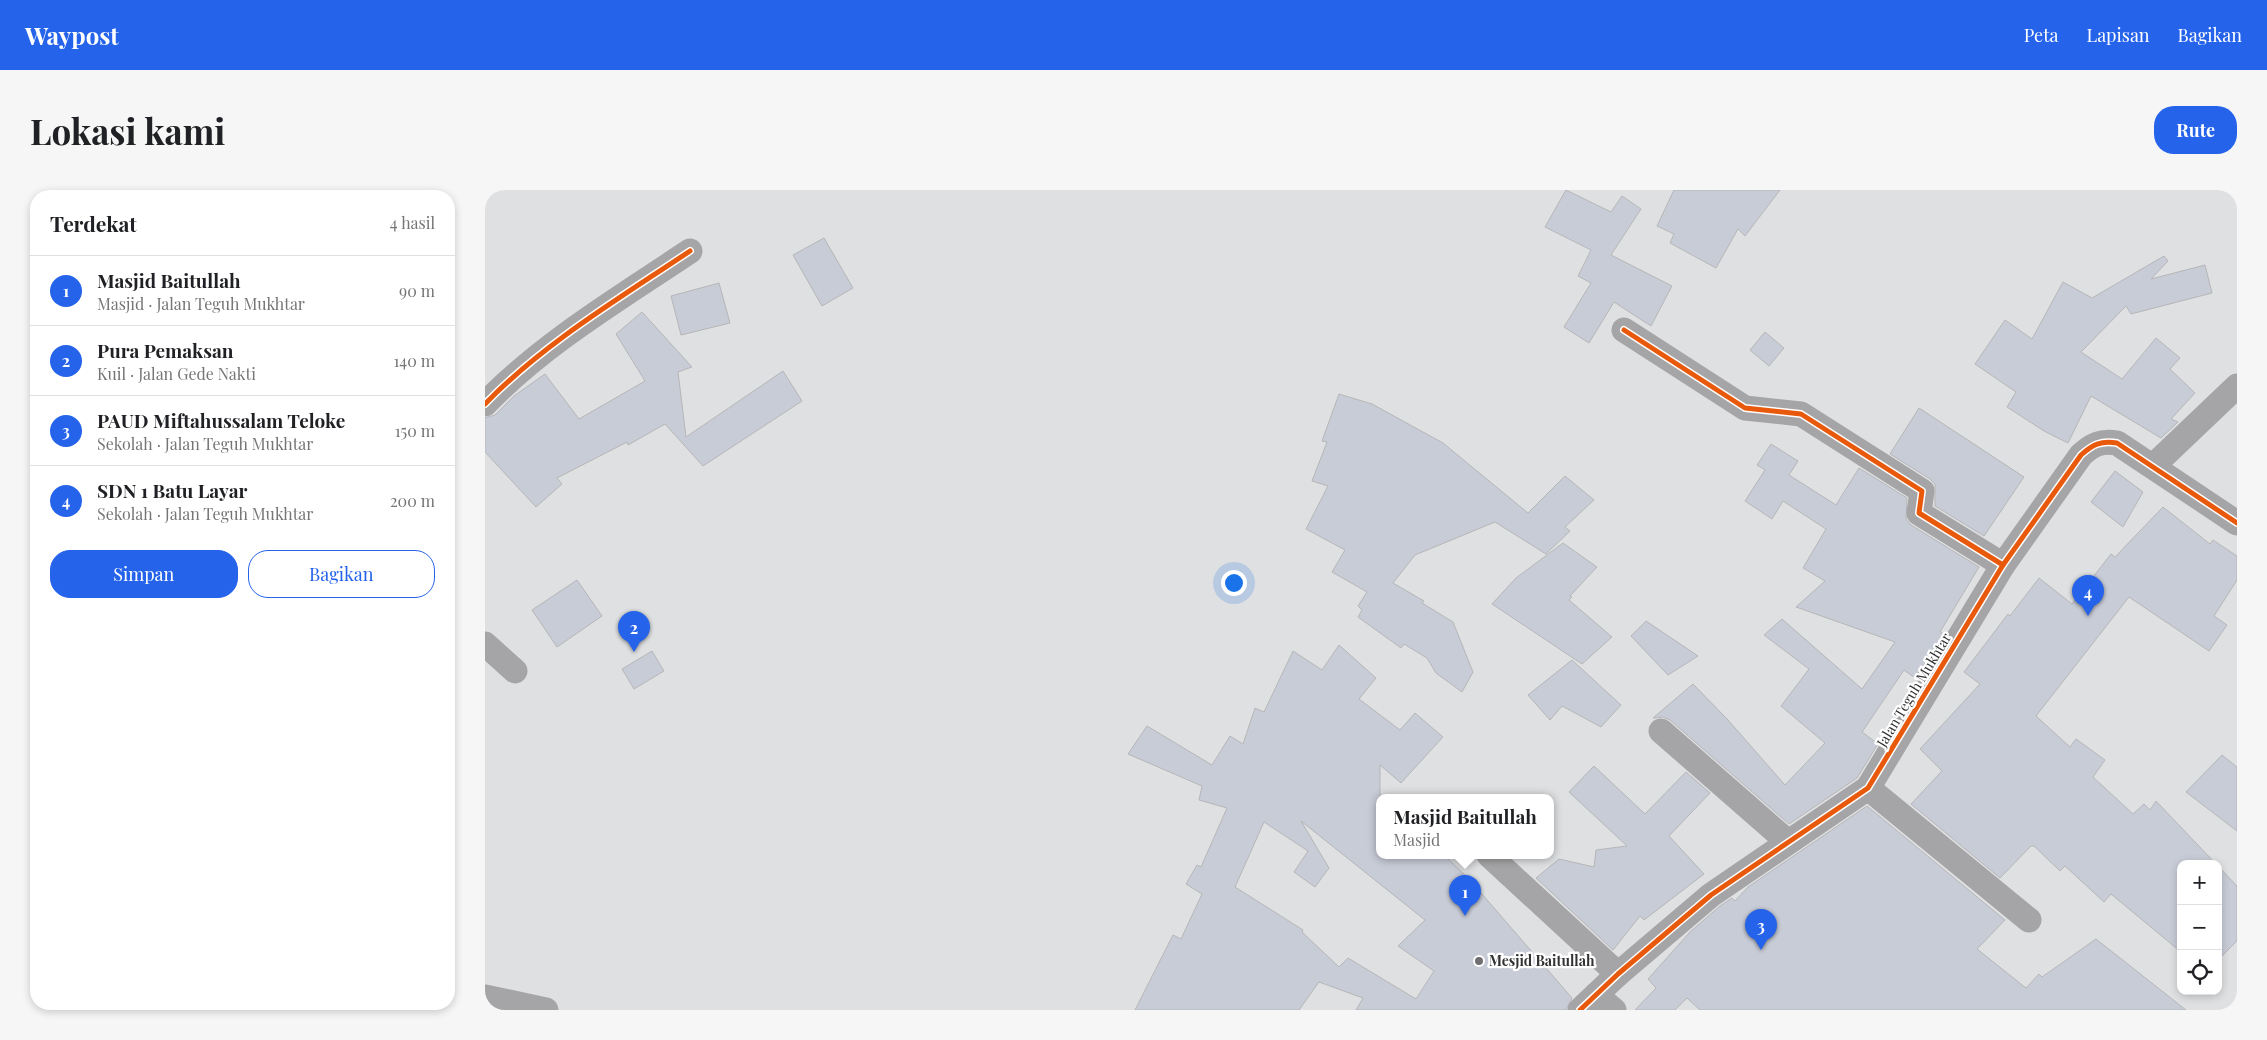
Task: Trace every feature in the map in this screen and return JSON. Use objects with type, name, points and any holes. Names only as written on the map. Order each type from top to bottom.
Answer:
[{"type":"street","points":[[485,404],[511,377],[556,343],[690,251]]},
{"type":"street","points":[[1624,330],[1745,408],[1801,414],[1922,491],[1919,513],[2003,565]]},
{"type":"street","points":[[2153,466],[2237,386]]},
{"type":"street","name":"Jalan Teguh Mukhtar","points":[[1597,1005],[1618,974],[1711,895],[1867,788],[2003,565],[2081,455],[2092,445],[2107,441],[2117,443],[2237,523]]},
{"type":"street","points":[[485,644],[515,671]]},
{"type":"street","points":[[1661,731],[1789,842]]},
{"type":"street","points":[[1867,788],[2029,920]]},
{"type":"street","points":[[1493,859],[1618,974]]},
{"type":"street","points":[[485,997],[546,1010]]},
{"type":"building","points":[[1566,190],[1611,212],[1622,196],[1641,209],[1611,255],[1672,286],[1651,326],[1614,302],[1589,343],[1564,327],[1591,283],[1578,276],[1591,250],[1545,227]]},
{"type":"building","points":[[1674,190],[1780,190],[1745,236],[1738,229],[1716,268],[1670,243],[1674,234],[1657,226]]},
{"type":"building","points":[[824,238],[853,288],[822,306],[793,255]]},
{"type":"building","points":[[2164,256],[2168,261],[2151,279],[2205,265],[2212,293],[2131,314],[2126,306],[2081,352],[2122,379],[2156,338],[2180,358],[2170,369],[2195,393],[2171,419],[2178,422],[2161,438],[2091,396],[2068,443],[2044,431],[2007,407],[2016,392],[1975,364],[2005,320],[2032,339],[2063,282],[2092,298]]},
{"type":"building","points":[[719,283],[730,323],[681,335],[671,296]]},
{"type":"building","points":[[642,312],[692,367],[678,372],[686,437],[783,371],[802,401],[703,466],[665,424],[628,445],[627,442],[557,478],[562,484],[536,507],[485,452],[485,418],[495,415],[514,396],[545,374],[579,419],[645,381],[616,334]]},
{"type":"building","points":[[1765,332],[1784,348],[1769,366],[1750,350]]},
{"type":"building","points":[[1339,394],[1372,404],[1443,443],[1528,513],[1565,476],[1594,500],[1565,527],[1570,531],[1546,554],[1495,522],[1415,555],[1393,583],[1424,601],[1422,603],[1453,622],[1473,672],[1462,692],[1436,673],[1427,658],[1404,644],[1401,648],[1358,617],[1362,610],[1358,606],[1367,592],[1332,572],[1345,550],[1306,529],[1328,486],[1312,481],[1327,442],[1322,441]]},
{"type":"building","points":[[1919,408],[2024,477],[1984,536],[1935,506],[1935,484],[1890,454]]},
{"type":"building","points":[[1771,444],[1798,461],[1789,475],[1836,505],[1859,468],[1907,498],[1906,519],[1911,525],[1979,567],[1940,632],[1944,634],[1915,678],[1904,670],[1862,732],[1878,744],[1857,778],[1789,824],[1670,720],[1663,717],[1653,718],[1693,684],[1728,720],[1785,785],[1825,743],[1781,706],[1809,669],[1764,635],[1782,619],[1862,689],[1895,642],[1796,607],[1825,581],[1803,568],[1826,529],[1783,501],[1772,519],[1745,501],[1765,470],[1757,465]]},
{"type":"building","points":[[2115,471],[2143,492],[2123,527],[2091,502]]},
{"type":"building","points":[[2163,507],[2210,544],[2213,540],[2237,556],[2237,580],[2214,616],[2227,625],[2209,651],[2129,597],[2036,716],[2070,747],[2076,739],[2105,760],[2093,777],[2133,814],[2144,804],[2150,810],[2156,801],[2212,860],[2177,860],[2177,949],[2111,894],[2104,902],[2065,866],[2060,871],[2034,846],[2031,846],[2000,878],[1911,804],[1942,771],[1920,749],[1980,684],[1964,672],[2008,614],[2010,616],[2039,578],[2072,604],[2111,554],[2115,557]]},
{"type":"building","points":[[1563,543],[1597,567],[1570,596],[1572,597],[1569,600],[1612,637],[1582,664],[1492,604],[1516,578]]},
{"type":"building","points":[[577,580],[602,616],[557,647],[532,610]]},
{"type":"building","points":[[1646,621],[1698,656],[1668,675],[1631,636]]},
{"type":"building","points":[[1339,645],[1376,678],[1359,699],[1400,730],[1415,713],[1443,737],[1401,783],[1380,765],[1380,794],[1376,794],[1376,859],[1448,859],[1468,878],[1572,998],[1566,1010],[1356,1010],[1363,998],[1319,982],[1299,1010],[1135,1010],[1173,935],[1181,939],[1202,894],[1186,884],[1197,865],[1201,867],[1227,808],[1199,800],[1202,786],[1128,754],[1147,726],[1212,765],[1230,736],[1243,744],[1255,708],[1264,712],[1293,651],[1322,670]],"holes":[[[1301,821],[1425,920],[1398,946],[1434,971],[1416,999],[1348,958],[1339,967],[1302,932],[1303,930],[1235,887],[1264,822],[1308,851],[1294,872],[1315,887],[1329,868]]]},
{"type":"building","points":[[652,651],[664,671],[634,689],[622,669]]},
{"type":"building","points":[[1572,660],[1621,705],[1601,727],[1562,706],[1550,720],[1528,695]]},
{"type":"building","points":[[2222,755],[2237,767],[2237,831],[2186,792]]},
{"type":"building","points":[[1594,766],[1645,814],[1686,772],[1710,793],[1669,836],[1704,874],[1644,920],[1640,916],[1613,950],[1536,878],[1559,859],[1594,867],[1596,850],[1627,846],[1569,792]]},
{"type":"building","points":[[1867,806],[2005,920],[1977,949],[2026,988],[2039,974],[2042,977],[2096,939],[2186,1010],[1700,1010],[1687,998],[1675,1010],[1635,1010],[1656,988],[1648,979],[1690,932],[1720,906],[1732,898],[1735,901],[1748,887]]},
{"type":"building","points":[[2222,870],[2237,886],[2237,941],[2222,956]]},
{"type":"cycle path","points":[[485,404],[557,341],[690,251]]},
{"type":"cycle path","points":[[1624,330],[1745,408],[1801,414],[1922,491],[1919,513],[2003,565]]},
{"type":"cycle path","points":[[1580,1010],[1618,974],[1711,895],[1868,788],[2003,565],[2081,455],[2089,448],[2101,443],[2117,443],[2237,523]]},
{"type":"place","name":"SDN 1 Batu Layar","points":[[2088,616]]},
{"type":"place","name":"Pura Pemaksan","points":[[634,652]]},
{"type":"place","name":"Masjid Baitullah","points":[[1465,916]]},
{"type":"place","name":"PAUD Miftahussalam Teloke","points":[[1761,950]]},
{"type":"place","name":"Mesjid Baitullah","points":[[1479,961]]}]
